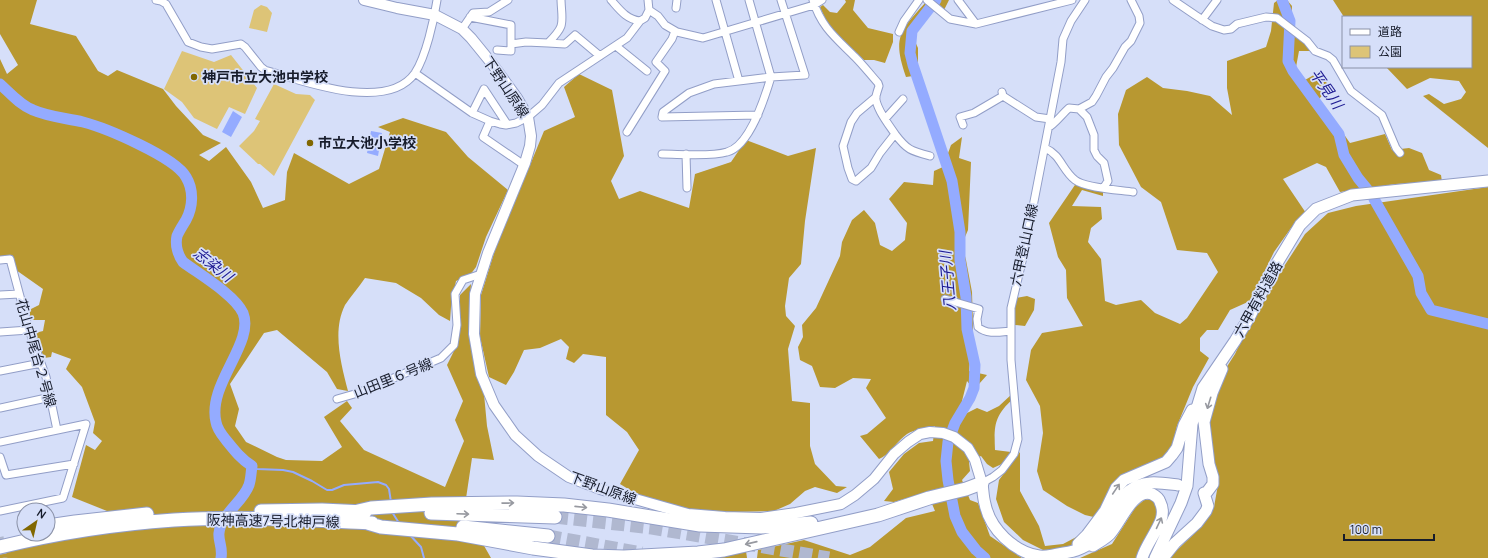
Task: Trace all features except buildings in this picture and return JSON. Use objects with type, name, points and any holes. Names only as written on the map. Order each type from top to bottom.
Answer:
[{"type":"highway","points":[[878,515],[761,527],[700,525],[608,510],[542,503],[432,504],[371,508],[361,517],[382,527],[458,534],[533,548],[592,556],[624,557],[698,553],[724,550],[878,515],[929,498],[966,489],[982,483]]},
{"type":"highway","name":"阪神高速7号北神戸線","points":[[361,517],[548,536]]},
{"type":"highway","name":"阪神高速7号北神戸線","points":[[56,526],[224,519],[555,517]]},
{"type":"highway","name":"阪神高速7号北神戸線","points":[[0,547],[76,526]]},
{"type":"highway","points":[[0,538],[16,533]]},
{"type":"main road","name":"六甲有料道路","points":[[1155,558],[1181,503],[1187,486],[1192,424],[1203,388],[1250,316],[1271,273],[1300,225],[1316,209],[1352,195],[1488,180]]},
{"type":"main road","points":[[1204,493],[1207,492],[1213,484],[1213,477],[1209,464],[1204,422],[1212,393],[1235,341]]},
{"type":"main road","points":[[1068,553],[1087,536],[1106,511],[1116,488],[1124,480],[1166,462],[1172,455],[1177,448],[1184,425],[1203,388]]},
{"type":"main road","points":[[982,483],[985,505],[992,520],[1004,537],[1019,548],[1038,556],[1047,556],[1080,550],[1093,541],[1105,527],[1121,499],[1128,491],[1136,486],[1149,483],[1178,485]]},
{"type":"main road","points":[[1192,488],[1204,493]]},
{"type":"main road","points":[[1068,553],[1081,553],[1103,540],[1118,524],[1129,505],[1137,497],[1147,493],[1159,499],[1163,507],[1162,519],[1142,558]]},
{"type":"main road","points":[[1163,558],[1175,543],[1197,523],[1206,511],[1208,506],[1204,493]]},
{"type":"street","points":[[156,0],[166,4],[188,42],[212,49],[241,44],[245,46],[265,70],[330,89],[369,92],[384,91],[400,86],[415,73],[421,61],[435,15],[437,0]]},
{"type":"street","name":"下野山原線","points":[[364,0],[400,4],[435,15],[462,29],[492,65],[528,117],[531,136],[530,146],[481,274],[476,294],[474,334],[481,374],[494,406],[515,435],[538,456],[569,477],[600,489],[688,514],[726,517],[761,518],[841,504],[855,495],[874,478],[894,454],[908,442],[920,434],[930,432],[943,433],[954,437],[968,448],[975,460],[982,483]]},
{"type":"street","points":[[462,29],[473,13],[489,12],[508,0]]},
{"type":"street","points":[[548,43],[559,32],[562,26],[561,0]]},
{"type":"street","points":[[611,0],[623,14],[634,20],[640,21]]},
{"type":"street","points":[[415,73],[472,112],[490,121],[500,124],[516,123],[528,117],[542,105],[559,83],[627,38],[649,10],[648,0]]},
{"type":"street","points":[[716,0],[740,81]]},
{"type":"street","points":[[662,154],[728,152],[736,146],[748,132],[758,115],[771,77],[749,0]]},
{"type":"street","points":[[758,115],[662,117],[663,112],[689,93],[714,84],[771,77],[805,75],[781,0]]},
{"type":"street","points":[[649,10],[658,16],[665,25],[675,31],[703,38],[756,23],[822,0]]},
{"type":"street","points":[[899,32],[904,20],[919,0]]},
{"type":"street","points":[[958,0],[976,24]]},
{"type":"street","points":[[928,1],[950,19],[976,24],[1072,0]]},
{"type":"street","name":"六甲登山口線","points":[[982,483],[1002,470],[1014,454],[1018,439],[1011,360],[1011,308],[1045,148],[1061,62],[1063,39],[1071,21],[1085,0]]},
{"type":"street","points":[[1049,127],[1053,126],[1060,116],[1069,108],[1079,109],[1092,102],[1096,96],[1106,77],[1129,43],[1140,22],[1139,16],[1131,0]]},
{"type":"street","points":[[1173,0],[1212,26],[1224,30],[1230,29],[1237,24],[1266,17],[1276,18],[1306,41],[1316,51],[1333,60],[1351,91],[1382,115],[1396,148],[1400,153]]},
{"type":"street","points":[[1202,20],[1217,0]]},
{"type":"street","points":[[813,2],[826,28],[835,39],[855,57],[879,86],[876,96],[857,112],[851,122],[843,146],[852,179],[856,181],[871,168],[880,153],[896,134]]},
{"type":"street","points":[[470,17],[511,25],[511,51],[497,50]]},
{"type":"street","points":[[627,132],[665,71],[656,62],[672,39],[675,31]]},
{"type":"street","points":[[511,44],[526,42],[565,44],[575,35],[600,56]]},
{"type":"street","points":[[616,46],[647,72]]},
{"type":"street","points":[[472,112],[484,89],[508,124]]},
{"type":"street","points":[[962,125],[960,117],[974,113],[1002,94],[1036,117],[1050,119]]},
{"type":"street","points":[[876,96],[885,119],[903,145],[912,151],[930,156]]},
{"type":"street","points":[[885,119],[903,99]]},
{"type":"street","points":[[1079,109],[1087,117],[1094,135],[1094,150],[1097,156],[1104,163],[1108,181],[1104,187]]},
{"type":"street","points":[[490,121],[483,137],[524,165]]},
{"type":"street","points":[[1045,148],[1053,152],[1075,181],[1094,187],[1104,187],[1134,192]]},
{"type":"street","points":[[686,154],[687,188]]},
{"type":"street","name":"花山中尾台２号線","points":[[0,260],[10,259],[29,330],[46,377],[57,430]]},
{"type":"street","name":"山田里６号線","points":[[337,399],[358,393],[441,358],[454,346],[457,325],[455,294],[463,280],[481,274]]},
{"type":"street","points":[[0,295],[19,294]]},
{"type":"street","points":[[945,299],[979,309],[977,319],[978,328],[982,331],[993,333],[1011,331]]},
{"type":"street","points":[[0,332],[29,330]]},
{"type":"street","points":[[0,370],[41,363]]},
{"type":"street","points":[[0,408],[50,398]]},
{"type":"street","points":[[0,442],[86,424],[63,498],[0,511]]},
{"type":"street","points":[[0,457],[6,475],[74,464]]},
{"type":"green space","points":[[261,5],[267,7],[272,13],[267,32],[249,28],[254,10]]},
{"type":"green space","points":[[182,51],[214,62],[231,55],[257,88],[245,114],[229,107],[217,129],[194,118],[182,102],[164,89]]},
{"type":"green space","points":[[274,84],[296,94],[310,95],[315,100],[274,176],[258,164],[239,146],[254,131],[260,121],[255,119]]},
{"type":"shaded area","points":[[0,0],[37,0],[30,24],[76,36],[98,71],[108,76],[117,70],[163,89],[176,106],[203,135],[221,143],[199,155],[209,161],[226,147],[251,182],[263,208],[285,200],[287,172],[294,153],[349,184],[379,169],[390,132],[378,127],[403,118],[446,132],[468,157],[508,190],[486,237],[476,267],[470,275],[456,281],[450,321],[439,315],[421,298],[396,283],[365,278],[345,305],[339,326],[339,348],[348,391],[337,389],[327,372],[277,330],[264,333],[230,384],[239,409],[235,426],[246,442],[277,457],[286,460],[322,461],[342,447],[324,417],[347,401],[352,408],[340,421],[364,450],[445,487],[464,441],[455,420],[463,401],[447,365],[456,347],[460,317],[460,295],[471,284],[469,316],[472,354],[484,394],[487,426],[494,460],[472,458],[460,539],[483,544],[491,558],[0,558],[0,552],[29,542],[56,542],[56,533],[118,511],[107,511],[72,497],[86,445],[95,450],[102,441],[93,433],[95,422],[82,387],[66,369],[71,359],[52,352],[51,357],[44,358],[35,333],[43,331],[45,320],[31,320],[29,310],[39,305],[43,289],[16,270],[12,257],[0,256],[0,59],[7,74],[18,65],[0,34]]},
{"type":"shaded area","points":[[845,0],[855,0],[853,10],[868,28],[893,34],[893,42],[885,63],[874,60],[864,60],[829,27],[820,7],[823,5],[830,12],[837,13],[846,2]]},
{"type":"shaded area","points":[[938,0],[949,0],[944,10],[937,2]]},
{"type":"shaded area","points":[[1278,0],[1287,0],[1292,6],[1291,31],[1313,51],[1299,51],[1296,67],[1305,80],[1319,72],[1330,87],[1319,99],[1350,143],[1385,134],[1392,150],[1409,148],[1422,153],[1429,170],[1441,175],[1442,182],[1396,184],[1340,192],[1326,167],[1317,163],[1283,179],[1306,213],[1291,228],[1274,252],[1250,301],[1230,310],[1218,330],[1207,330],[1200,338],[1200,351],[1209,358],[1193,387],[1177,426],[1172,449],[1157,462],[1128,473],[1098,518],[1085,515],[1067,506],[1043,490],[1037,471],[1043,433],[1040,406],[1026,380],[1031,350],[1042,333],[1083,326],[1067,298],[1066,270],[1058,257],[1049,223],[1077,182],[1103,192],[1103,196],[1082,190],[1072,206],[1101,207],[1102,219],[1091,228],[1088,242],[1101,259],[1105,301],[1116,305],[1141,300],[1155,313],[1180,324],[1187,318],[1218,272],[1207,253],[1177,250],[1161,202],[1141,187],[1119,145],[1118,114],[1126,90],[1147,77],[1163,88],[1210,96],[1232,115],[1227,88],[1227,61],[1266,47],[1271,31],[1274,3]]},
{"type":"shaded area","points":[[1333,0],[1488,0],[1488,148],[1423,96],[1429,94],[1444,104],[1461,99],[1466,92],[1459,81],[1430,78],[1407,89],[1387,68],[1472,68],[1472,16],[1343,16]]},
{"type":"shaded area","points":[[926,2],[934,9],[915,31],[914,39],[918,48],[918,73],[913,76],[906,77],[900,52],[899,43],[901,35],[910,20]]},
{"type":"shaded area","points":[[579,74],[612,90],[624,156],[611,181],[619,199],[640,191],[689,208],[695,174],[731,162],[746,140],[788,156],[816,148],[805,221],[801,264],[789,278],[785,306],[786,316],[795,326],[788,349],[792,401],[810,403],[810,446],[815,464],[836,486],[847,487],[837,493],[815,487],[805,491],[790,504],[774,511],[733,512],[688,509],[643,498],[620,484],[639,450],[627,432],[606,415],[606,357],[583,354],[574,363],[566,359],[569,347],[561,339],[540,348],[524,350],[506,385],[489,377],[480,337],[481,295],[495,250],[544,131],[575,117],[564,87]]},
{"type":"shaded area","points":[[962,137],[959,158],[971,162],[968,230],[962,244],[972,292],[973,326],[969,371],[987,375],[979,384],[971,386],[967,381],[962,401],[965,414],[977,408],[987,412],[999,406],[1012,394],[1013,399],[1002,411],[996,422],[995,428],[995,450],[1011,452],[1004,463],[993,468],[987,464],[981,456],[969,462],[970,471],[962,480],[970,500],[978,503],[990,536],[1022,558],[757,558],[758,550],[804,540],[850,555],[870,547],[906,518],[935,511],[927,492],[894,502],[884,501],[893,489],[889,472],[904,454],[919,443],[933,441],[935,426],[910,432],[886,455],[879,459],[860,436],[867,434],[886,418],[866,388],[871,379],[853,378],[835,388],[820,387],[812,366],[800,360],[798,347],[803,337],[802,325],[816,308],[840,256],[842,242],[852,220],[864,210],[875,223],[880,245],[892,251],[905,240],[907,223],[889,199],[904,182],[933,185],[934,171],[943,167],[951,145]]},
{"type":"shaded area","points":[[1488,187],[1488,558],[1169,558],[1198,530],[1214,507],[1219,479],[1209,445],[1206,420],[1221,376],[1235,354],[1257,308],[1305,234],[1328,213],[1356,206]]},
{"type":"shaded area","points":[[1027,296],[1035,299],[1034,310],[1025,326],[1015,325],[1013,313],[1016,298]]},
{"type":"shaded area","points":[[1020,452],[1020,491],[1039,526],[1045,546],[1063,544],[1084,533],[1083,536],[1066,549],[1043,550],[1023,540],[1004,522],[996,499],[999,480]]},
{"type":"shaded area","points":[[1154,499],[1159,510],[1155,525],[1138,558],[1080,558],[1112,544],[1135,508],[1144,500]]},
{"type":"shaded area","points":[[746,551],[747,558],[690,558]]},
{"type":"water","points":[[233,111],[242,117],[231,137],[222,132]]},
{"type":"water","points":[[371,131],[382,133],[378,156],[367,153]]},
{"type":"waterway","name":"八王子川","points":[[936,0],[912,31],[910,53],[952,181],[960,232],[960,260],[966,297],[967,329],[975,365],[974,388],[970,398],[955,423],[948,442],[946,461],[948,480],[955,516],[962,532],[976,550],[985,558]]},
{"type":"waterway","name":"平見川","points":[[1282,0],[1290,21],[1288,61],[1293,71],[1339,134],[1344,155],[1358,178],[1367,189]]},
{"type":"waterway","name":"志染川","points":[[0,84],[19,102],[28,108],[45,114],[94,125],[155,152],[179,169],[189,182],[192,198],[190,210],[177,236],[176,243],[178,253],[183,262],[225,292],[239,306],[243,313],[245,325],[243,337],[218,393],[215,408],[217,427],[220,432],[238,454],[252,466],[250,483],[246,491],[228,514],[221,526],[219,533],[221,558]]},
{"type":"waterway","name":"平見川","points":[[1374,199],[1418,276],[1421,293],[1431,310],[1488,324]]},
{"type":"waterway","points":[[252,466],[257,469],[293,472],[327,490],[332,490],[344,485],[378,482],[386,485],[389,489],[391,502]]},
{"type":"waterway","points":[[392,512],[399,523]]},
{"type":"waterway","points":[[409,534],[421,547],[424,558]]},
{"type":"tunnel","points":[[555,517],[652,528],[829,558]]},
{"type":"tunnel","points":[[548,536],[642,553]]},
{"type":"tunnel","points":[[0,537],[4,558]]},
{"type":"place","name":"神戸市立大池中学校","points":[[194,77]]},
{"type":"place","name":"市立大池小学校","points":[[310,143]]}]
